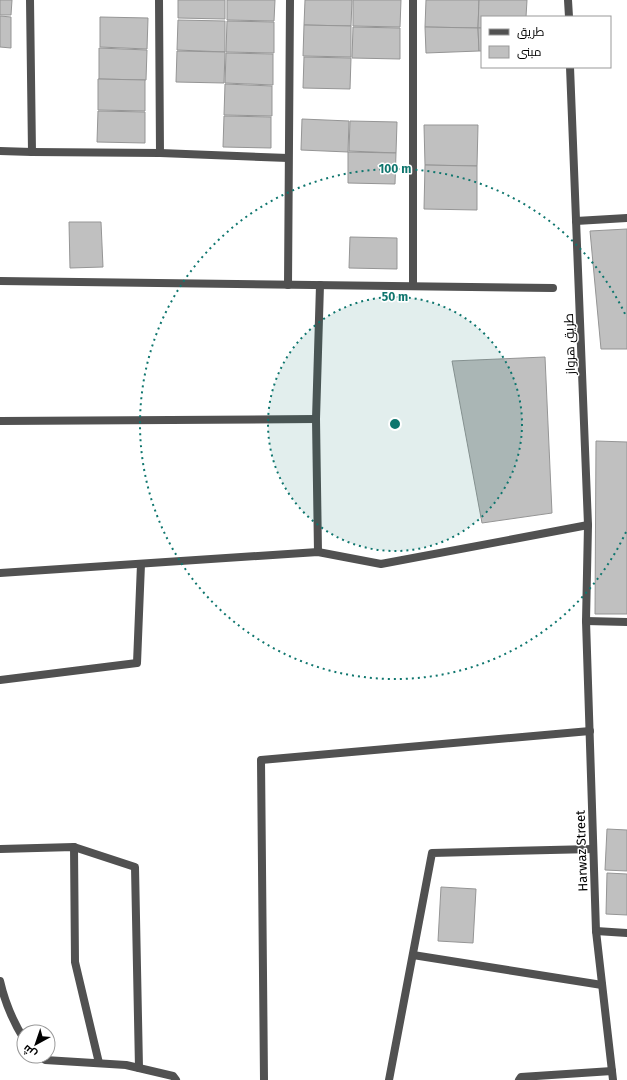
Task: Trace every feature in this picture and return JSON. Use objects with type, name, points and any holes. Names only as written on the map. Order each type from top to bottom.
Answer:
[{"type":"street","points":[[30,0],[32,152]]},
{"type":"street","points":[[159,0],[160,153]]},
{"type":"street","points":[[288,285],[290,0]]},
{"type":"street","points":[[413,0],[413,286]]},
{"type":"street","points":[[568,0],[569,16]]},
{"type":"street","name":"طريق هرواز","points":[[570,68],[588,525],[586,621]]},
{"type":"street","points":[[0,151],[160,153],[288,158]]},
{"type":"street","points":[[576,220],[627,218]]},
{"type":"street","points":[[0,281],[553,288]]},
{"type":"street","points":[[318,552],[316,419],[320,285]]},
{"type":"street","points":[[0,421],[316,419]]},
{"type":"street","points":[[0,573],[318,552],[381,564],[588,525]]},
{"type":"street","points":[[0,680],[137,663],[141,564]]},
{"type":"street","points":[[586,621],[627,622]]},
{"type":"street","name":"Harwaz Street","points":[[586,621],[596,931],[613,1080]]},
{"type":"street","points":[[264,1080],[261,760],[590,731]]},
{"type":"street","points":[[74,847],[75,962],[99,1064]]},
{"type":"street","points":[[0,848],[74,847],[135,867],[139,1068]]},
{"type":"street","points":[[389,1080],[432,853],[593,850]]},
{"type":"street","points":[[596,931],[627,933]]},
{"type":"street","points":[[413,955],[602,985]]},
{"type":"street","points":[[0,981],[6,1005],[16,1027]]},
{"type":"street","points":[[56,1061],[126,1065],[173,1076],[176,1080]]},
{"type":"street","points":[[519,1080],[521,1077],[612,1071]]},
{"type":"building","points":[[0,0],[12,0],[11,15],[0,15]]},
{"type":"building","points":[[178,0],[225,0],[225,19],[178,18]]},
{"type":"building","points":[[227,0],[275,0],[274,21],[227,20]]},
{"type":"building","points":[[305,0],[352,0],[351,26],[304,25]]},
{"type":"building","points":[[353,0],[401,0],[400,27],[353,26]]},
{"type":"building","points":[[426,0],[479,0],[478,28],[425,27]]},
{"type":"building","points":[[479,0],[527,0],[526,16],[481,16],[481,28],[478,28]]},
{"type":"building","points":[[0,16],[11,17],[11,48],[0,47]]},
{"type":"building","points":[[100,17],[148,18],[147,49],[100,47]]},
{"type":"building","points":[[178,20],[225,21],[225,52],[177,50]]},
{"type":"building","points":[[227,21],[274,22],[274,53],[226,52]]},
{"type":"building","points":[[304,25],[351,26],[351,57],[303,56]]},
{"type":"building","points":[[353,27],[400,28],[400,59],[352,58]]},
{"type":"building","points":[[425,27],[478,28],[479,51],[426,53]]},
{"type":"building","points":[[478,28],[481,28],[481,51],[479,51]]},
{"type":"building","points":[[99,48],[147,50],[146,80],[99,79]]},
{"type":"building","points":[[177,51],[225,52],[224,83],[176,82]]},
{"type":"building","points":[[226,53],[273,54],[273,85],[225,83]]},
{"type":"building","points":[[304,57],[351,58],[350,89],[303,88]]},
{"type":"building","points":[[98,79],[145,80],[145,111],[98,110]]},
{"type":"building","points":[[225,84],[272,86],[272,116],[224,115]]},
{"type":"building","points":[[98,111],[145,112],[145,143],[97,142]]},
{"type":"building","points":[[224,116],[271,117],[271,148],[223,147]]},
{"type":"building","points":[[302,119],[349,121],[348,152],[301,150]]},
{"type":"building","points":[[350,121],[397,122],[396,153],[349,151]]},
{"type":"building","points":[[424,125],[478,125],[477,166],[425,165]]},
{"type":"building","points":[[348,152],[396,153],[395,184],[348,183]]},
{"type":"building","points":[[425,165],[477,166],[477,210],[424,209]]},
{"type":"building","points":[[69,222],[101,222],[103,267],[70,268]]},
{"type":"building","points":[[627,229],[627,349],[601,349],[590,231]]},
{"type":"building","points":[[350,237],[397,238],[397,269],[349,268]]},
{"type":"building","points":[[545,357],[552,513],[482,523],[452,361]]},
{"type":"building","points":[[596,441],[627,442],[627,614],[595,614]]},
{"type":"building","points":[[607,829],[627,830],[627,871],[605,870]]},
{"type":"building","points":[[607,873],[627,874],[627,915],[606,914]]},
{"type":"building","points":[[441,887],[476,889],[473,943],[438,941]]}]
